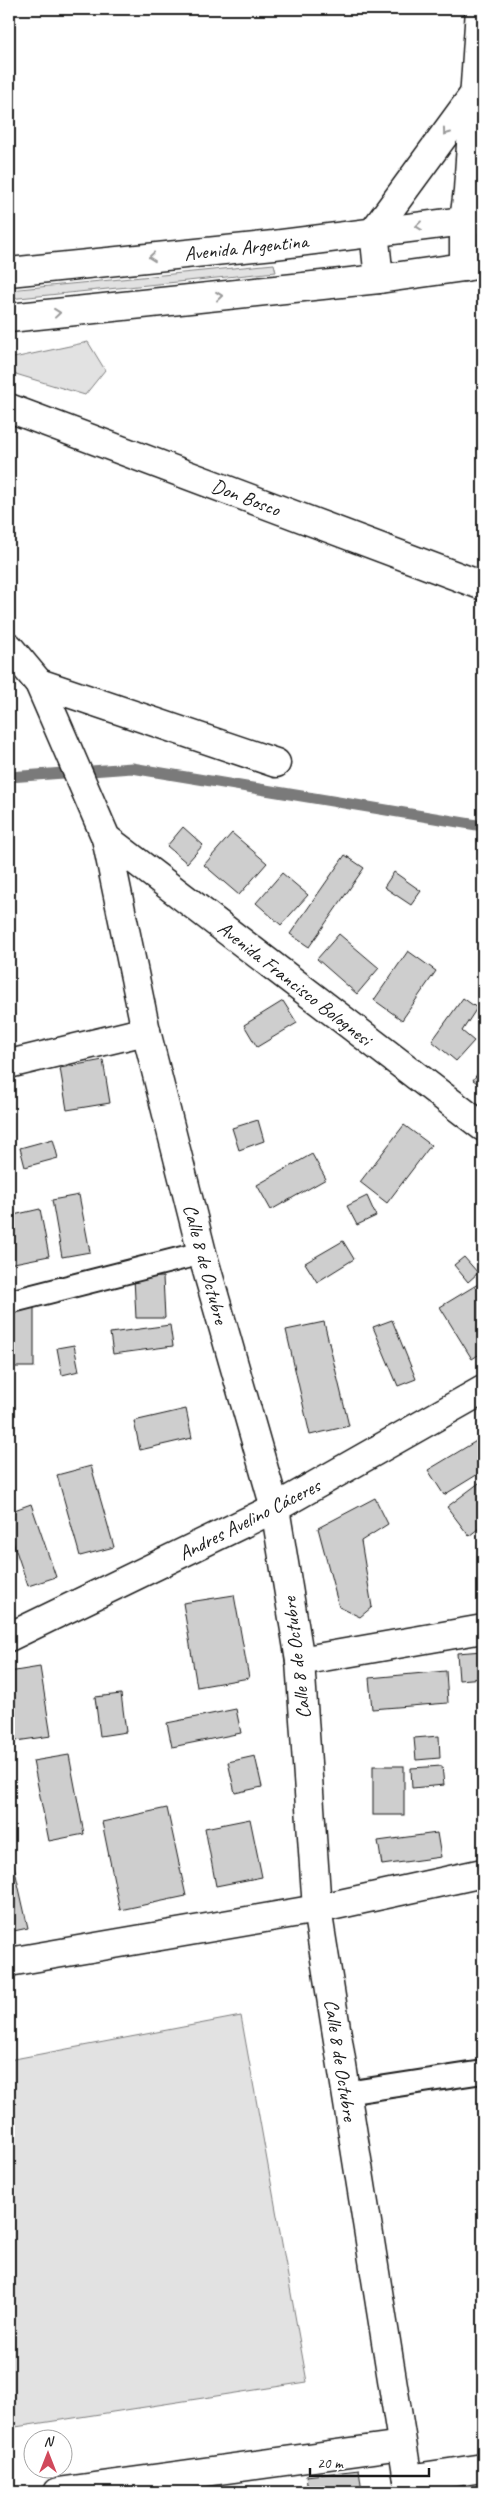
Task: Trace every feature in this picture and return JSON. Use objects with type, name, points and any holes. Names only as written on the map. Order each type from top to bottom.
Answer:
[{"type":"street","points":[[9,318],[379,279],[474,266],[474,219],[468,190],[480,9]]},
{"type":"street","points":[[379,279],[374,231],[474,93]]},
{"type":"street","name":"Avenida Argentina","points":[[9,272],[274,245],[474,219]]},
{"type":"street","name":"Don Bosco","points":[[9,408],[483,586]]},
{"type":"street","name":"Calle 8 de Octubre","points":[[9,647],[39,683],[105,835],[146,1031],[202,1253],[275,1508],[300,1661],[317,1909],[409,2486]]},
{"type":"street","points":[[39,683],[276,763]]},
{"type":"street","name":"Avenida Francisco Bolognesi","points":[[105,835],[483,1127]]},
{"type":"street","points":[[9,1064],[146,1031]]},
{"type":"street","name":"Andres Avelino Cáceres","points":[[9,1636],[275,1508],[483,1390]]},
{"type":"street","points":[[300,1661],[483,1629]]},
{"type":"street","points":[[9,1962],[317,1909],[483,1873]]},
{"type":"street","points":[[58,2492],[402,2445]]},
{"type":"street","points":[[409,2486],[483,2468]]},
{"type":"lane","points":[[9,1302],[202,1253]]},
{"type":"lane","points":[[346,2093],[483,2072]]},
{"type":"shaded area","points":[[274,264],[276,272],[9,299],[9,290]]},
{"type":"shaded area","points":[[88,342],[105,370],[85,395],[9,372],[9,359]]},
{"type":"shaded area","points":[[241,2016],[307,2382],[9,2428],[9,2060]]},
{"type":"building","points":[[183,827],[203,845],[187,863],[167,846]]},
{"type":"building","points":[[232,833],[267,863],[239,895],[204,865]]},
{"type":"building","points":[[345,855],[364,868],[309,947],[290,934]]},
{"type":"building","points":[[394,872],[421,891],[411,905],[384,887]]},
{"type":"building","points":[[282,873],[308,895],[281,925],[256,903]]},
{"type":"building","points":[[339,934],[379,968],[357,994],[317,959]]},
{"type":"building","points":[[408,951],[436,971],[402,1020],[374,1000]]},
{"type":"building","points":[[463,998],[477,1008],[462,1031],[474,1041],[456,1061],[432,1041]]},
{"type":"building","points":[[283,1001],[297,1023],[257,1047],[244,1025]]},
{"type":"building","points":[[103,1060],[110,1103],[67,1110],[60,1068]]},
{"type":"building","points":[[483,1066],[483,1087],[473,1080]]},
{"type":"building","points":[[258,1120],[264,1141],[239,1150],[232,1128]]},
{"type":"building","points":[[404,1125],[431,1145],[387,1203],[360,1182]]},
{"type":"building","points":[[53,1139],[58,1158],[25,1167],[20,1148]]},
{"type":"building","points":[[312,1154],[326,1179],[271,1210],[257,1185]]},
{"type":"building","points":[[79,1195],[90,1252],[62,1257],[52,1200]]},
{"type":"building","points":[[367,1196],[376,1216],[357,1225],[347,1206]]},
{"type":"building","points":[[40,1209],[49,1256],[9,1264],[9,1216]]},
{"type":"building","points":[[343,1241],[354,1259],[317,1282],[305,1263]]},
{"type":"building","points":[[464,1257],[478,1273],[468,1282],[454,1265]]},
{"type":"building","points":[[163,1277],[165,1318],[136,1318],[134,1278]]},
{"type":"building","points":[[483,1281],[483,1352],[472,1359],[440,1307]]},
{"type":"building","points":[[9,1307],[34,1307],[34,1367],[9,1367]]},
{"type":"building","points":[[392,1320],[416,1379],[398,1386],[373,1327]]},
{"type":"building","points":[[324,1322],[349,1426],[310,1435],[286,1330]]},
{"type":"building","points":[[170,1325],[173,1346],[113,1354],[110,1333]]},
{"type":"building","points":[[74,1345],[79,1371],[62,1375],[57,1348]]},
{"type":"building","points":[[186,1409],[192,1438],[140,1450],[134,1421]]},
{"type":"building","points":[[483,1437],[483,1471],[444,1495],[428,1470]]},
{"type":"building","points":[[91,1466],[114,1547],[80,1556],[57,1475]]},
{"type":"building","points":[[483,1480],[483,1525],[469,1536],[447,1507]]},
{"type":"building","points":[[375,1498],[388,1524],[361,1541],[372,1607],[360,1617],[339,1607],[318,1528]]},
{"type":"building","points":[[31,1504],[56,1577],[28,1586],[9,1530],[9,1512]]},
{"type":"building","points":[[234,1595],[249,1678],[197,1687],[183,1603]]},
{"type":"building","points":[[483,1651],[483,1678],[459,1680],[457,1653]]},
{"type":"building","points":[[40,1667],[51,1736],[9,1742],[9,1672]]},
{"type":"building","points":[[446,1671],[448,1703],[372,1709],[369,1678]]},
{"type":"building","points":[[121,1694],[126,1732],[100,1736],[95,1697]]},
{"type":"building","points":[[236,1709],[241,1733],[172,1747],[167,1723]]},
{"type":"building","points":[[439,1736],[440,1758],[416,1760],[414,1738]]},
{"type":"building","points":[[69,1755],[84,1834],[49,1841],[33,1761]]},
{"type":"building","points":[[255,1756],[262,1787],[235,1793],[228,1762]]},
{"type":"building","points":[[373,1766],[404,1766],[404,1815],[373,1815]]},
{"type":"building","points":[[442,1766],[444,1785],[412,1788],[411,1768]]},
{"type":"building","points":[[167,1808],[186,1896],[120,1910],[102,1822]]},
{"type":"building","points":[[250,1819],[262,1877],[216,1886],[205,1828]]},
{"type":"building","points":[[437,1833],[441,1857],[382,1865],[378,1841]]},
{"type":"building","points":[[9,1844],[28,1928],[9,1932]]},
{"type":"building","points":[[359,2470],[362,2492],[308,2492],[306,2476]]},
{"type":"waterway","points":[[9,777],[132,768],[483,826]]}]
